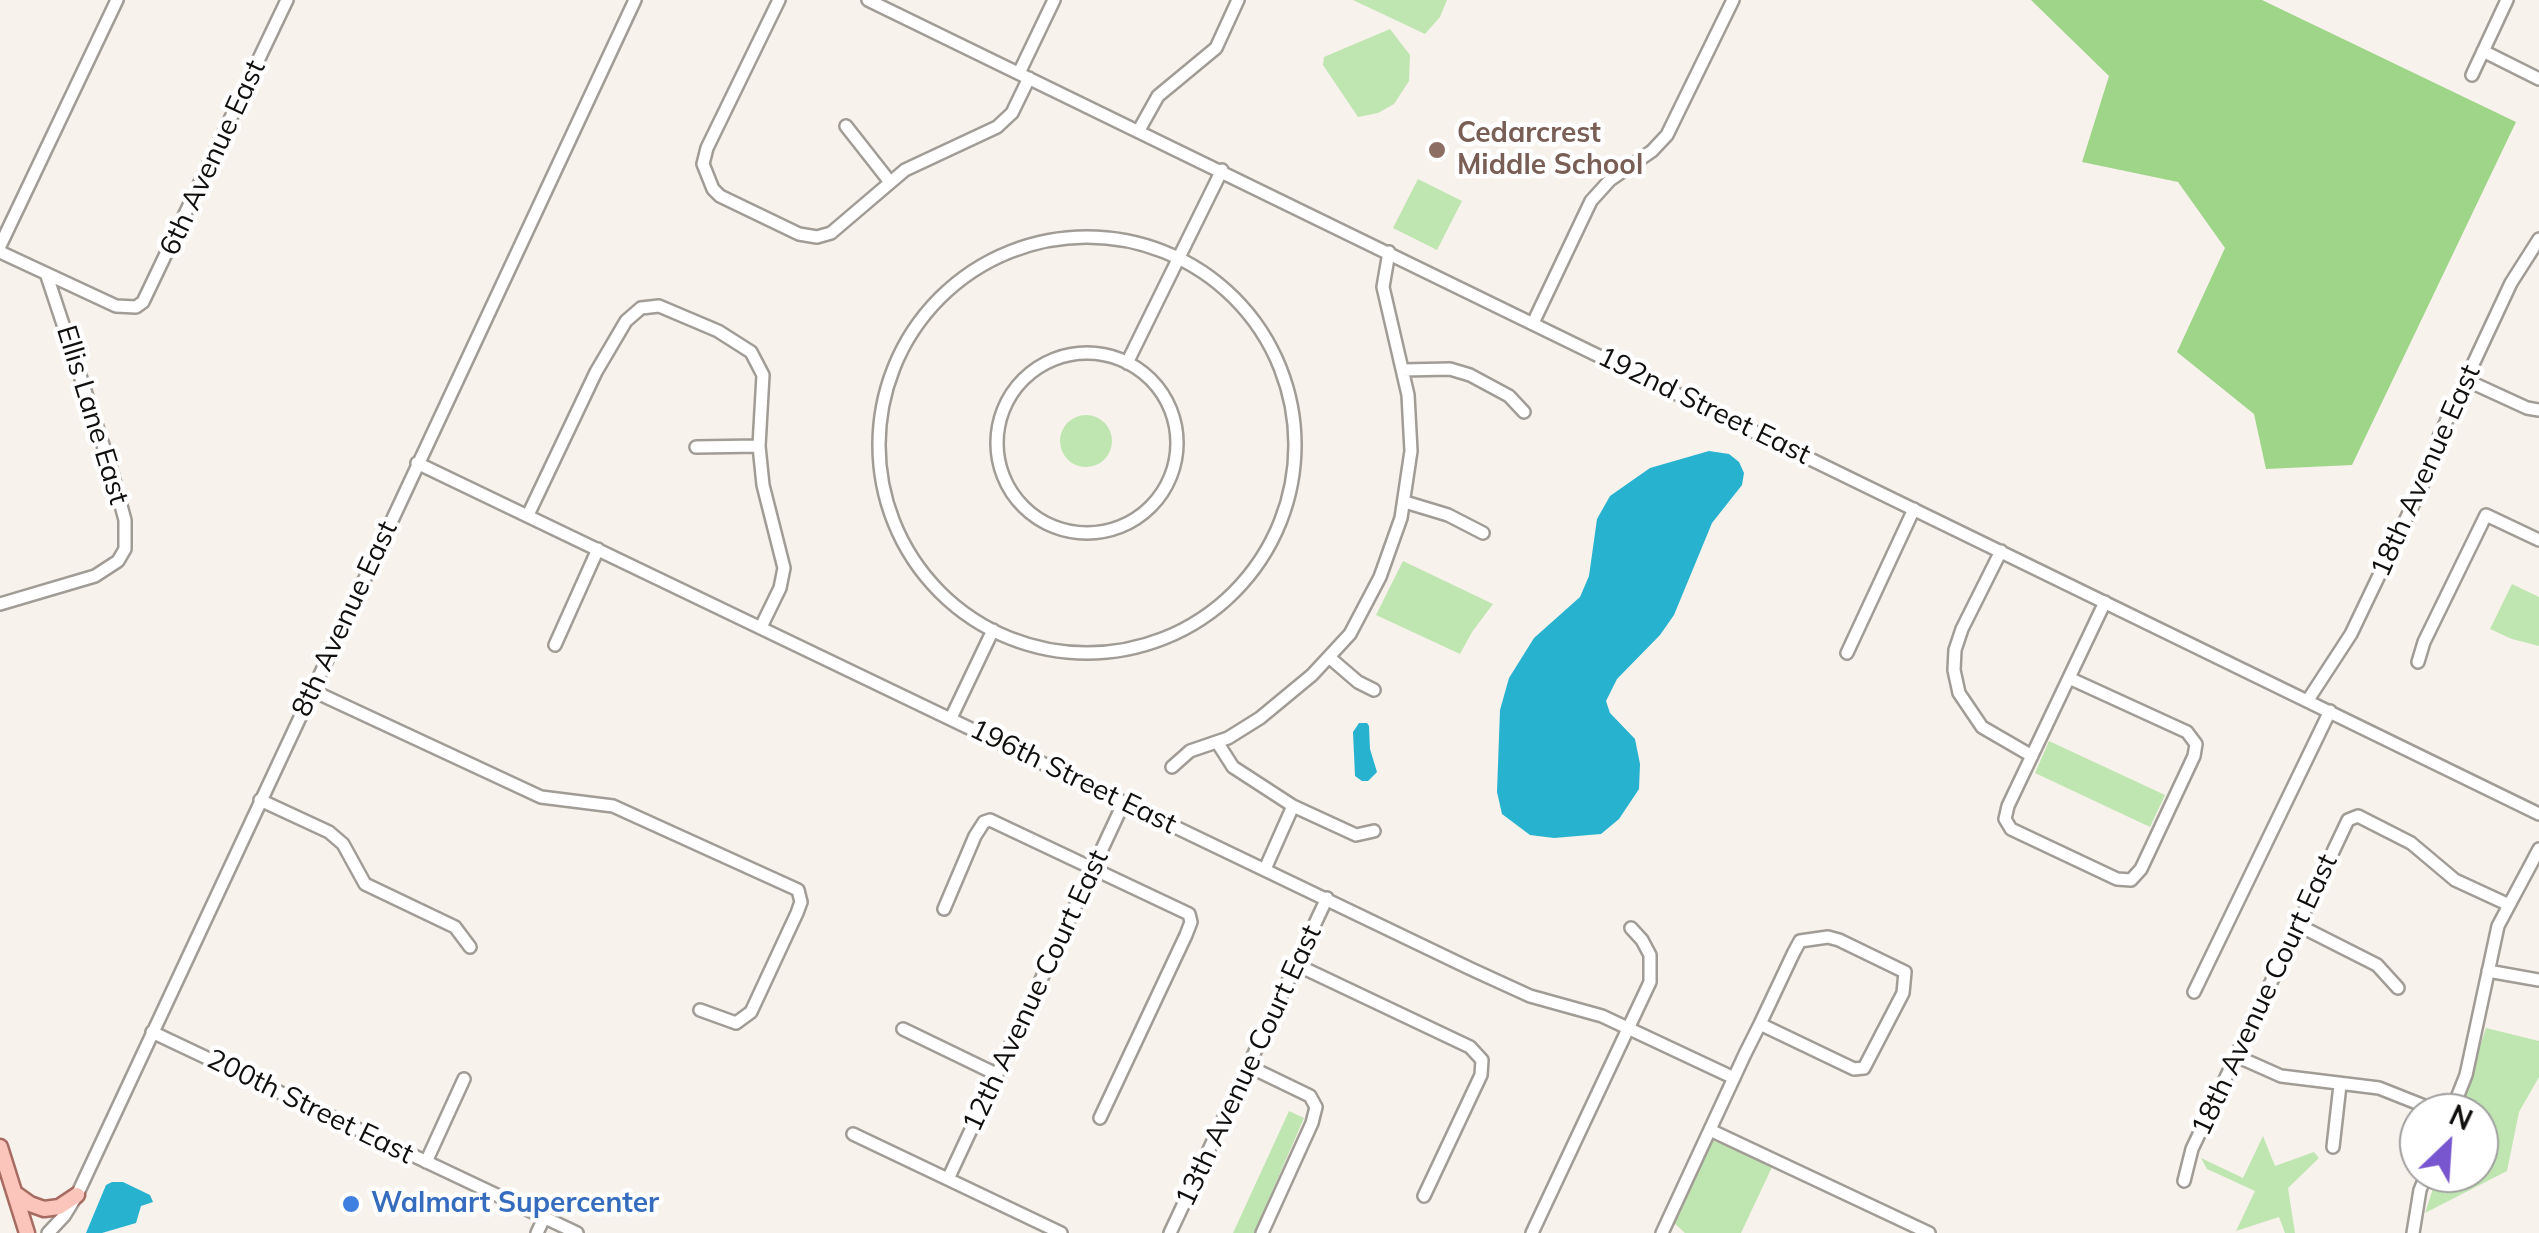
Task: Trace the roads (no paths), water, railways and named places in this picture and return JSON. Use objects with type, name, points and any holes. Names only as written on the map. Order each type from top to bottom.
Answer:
[{"type":"main road","points":[[0,1148],[27,1233]]},
{"type":"main road","points":[[14,1190],[30,1204],[44,1209],[58,1207],[77,1195]]},
{"type":"street","points":[[48,276],[0,249],[117,0]]},
{"type":"street","name":"6th Avenue East","points":[[48,276],[116,306],[131,308],[143,302],[156,282],[287,0]]},
{"type":"street","name":"8th Avenue East","points":[[48,1233],[77,1195],[635,0]]},
{"type":"street","points":[[779,0],[703,164],[712,189],[739,207],[812,236],[823,236],[840,227],[890,182],[936,154],[1005,121],[1054,0]]},
{"type":"street","name":"192nd Street East","points":[[868,0],[884,4],[1024,76],[2539,814]]},
{"type":"street","points":[[1139,130],[1158,96],[1216,48],[1238,0]]},
{"type":"street","points":[[1534,323],[1590,201],[1667,135],[1733,0]]},
{"type":"street","points":[[2472,74],[2508,0]]},
{"type":"street","points":[[2483,51],[2539,78]]},
{"type":"street","points":[[846,126],[890,182]]},
{"type":"street","points":[[1128,362],[1222,170]]},
{"type":"street","points":[[1085,238],[1132,243],[1178,259],[1238,304],[1268,345],[1283,379],[1292,416],[1294,466],[1283,515],[1273,538],[1245,580],[1218,606],[1187,628],[1140,646],[1065,652],[993,630],[952,604],[927,578],[906,549],[887,505],[879,433],[895,363],[934,303],[971,272],[1014,251],[1085,238]]},
{"type":"street","name":"18th Avenue East","points":[[2308,700],[2351,634],[2428,474],[2439,437],[2466,380],[2534,257],[2539,239]]},
{"type":"street","points":[[1172,768],[1190,751],[1260,718],[1330,658],[1350,634],[1380,577],[1404,502],[1411,422],[1383,287],[1389,252]]},
{"type":"street","name":"Ellis Lane East","points":[[0,604],[94,576],[122,556],[126,530],[116,486],[48,276]]},
{"type":"street","points":[[528,516],[618,332],[640,308],[658,306],[674,311],[738,341],[751,352],[761,369],[762,486],[784,568],[780,588],[761,628]]},
{"type":"street","points":[[1086,353],[1128,362],[1150,379],[1173,415],[1178,443],[1168,484],[1151,507],[1116,529],[1087,534],[1046,524],[1023,508],[1001,472],[997,429],[1006,402],[1022,380],[1058,357],[1086,353]]},
{"type":"street","points":[[1403,370],[1450,369],[1470,375],[1508,396],[1524,412]]},
{"type":"street","points":[[2466,380],[2539,410]]},
{"type":"street","points":[[696,447],[759,446]]},
{"type":"street","name":"196th Street East","points":[[418,464],[1530,996],[1602,1016],[1734,1078]]},
{"type":"street","points":[[1404,502],[1448,515],[1483,532]]},
{"type":"street","points":[[1847,652],[1914,509]]},
{"type":"street","points":[[2418,662],[2486,515],[2539,540]]},
{"type":"street","points":[[556,645],[598,549]]},
{"type":"street","points":[[2000,551],[1962,629],[1954,650],[1954,670],[1959,693],[1982,727],[2032,756]]},
{"type":"street","points":[[2069,678],[2187,732],[2196,744],[2141,870],[2131,880],[2117,879],[2029,837],[2005,819],[2008,806],[2105,602]]},
{"type":"street","points":[[950,718],[993,630]]},
{"type":"street","points":[[1330,658],[1374,690]]},
{"type":"street","points":[[311,690],[541,797],[613,806],[791,885],[800,893],[797,913],[751,1012],[736,1023],[700,1010]]},
{"type":"street","points":[[2194,992],[2330,711]]},
{"type":"street","points":[[1216,742],[1233,767],[1293,806],[1356,835],[1374,831]]},
{"type":"street","points":[[260,800],[330,832],[343,844],[365,884],[455,927],[470,947]]},
{"type":"street","name":"12th Avenue Court East","points":[[948,1179],[1124,802]]},
{"type":"street","points":[[1265,869],[1293,806]]},
{"type":"street","name":"18th Avenue Court East","points":[[2184,1181],[2192,1150],[2348,820],[2358,816],[2411,843],[2455,880],[2507,904]]},
{"type":"street","points":[[944,909],[984,822],[998,822],[1185,911],[1191,922],[1100,1118]]},
{"type":"street","points":[[2459,1093],[2498,926],[2539,850]]},
{"type":"street","name":"13th Avenue Court East","points":[[1170,1233],[1327,898]]},
{"type":"street","points":[[2298,925],[2377,965],[2398,988]]},
{"type":"street","points":[[1532,1233],[1650,982],[1652,968],[1647,947],[1631,928]]},
{"type":"street","points":[[1665,1232],[1734,1078],[1760,1024],[1802,940],[1839,940],[1900,968],[1906,976],[1903,994],[1864,1068],[1854,1069],[1760,1024]]},
{"type":"street","points":[[1297,965],[1470,1048],[1482,1060],[1480,1075],[1424,1196]]},
{"type":"street","points":[[2488,972],[2539,980]]},
{"type":"street","points":[[903,1030],[996,1074]]},
{"type":"street","name":"200th Street East","points":[[152,1032],[577,1233]]},
{"type":"street","points":[[2236,1056],[2280,1076],[2379,1088],[2399,1096]]},
{"type":"street","points":[[1250,1067],[1315,1101],[1312,1123],[1262,1233]]},
{"type":"street","points":[[426,1162],[464,1080]]},
{"type":"street","points":[[2334,1147],[2340,1085]]},
{"type":"street","points":[[1710,1130],[1929,1233]]},
{"type":"street","points":[[852,1134],[1045,1230],[1061,1233]]},
{"type":"street","points":[[2412,1233],[2419,1193]]},
{"type":"street","points":[[536,1233],[544,1218]]},
{"type":"water","points":[[1709,451],[1729,454],[1739,462],[1744,473],[1742,485],[1712,523],[1674,615],[1617,679],[1606,701],[1610,713],[1635,739],[1639,789],[1619,819],[1601,834],[1554,838],[1530,835],[1502,814],[1497,792],[1500,710],[1509,678],[1534,638],[1580,597],[1589,576],[1597,519],[1610,496],[1650,468]]},
{"type":"water","points":[[1359,723],[1369,726],[1377,772],[1368,781],[1355,776],[1353,732]]},
{"type":"water","points":[[123,1182],[150,1195],[153,1202],[141,1206],[136,1223],[102,1233],[86,1233],[106,1185]]},
{"type":"place","name":"Cedarcrest Middle School","points":[[1437,150]]},
{"type":"place","name":"Walmart Supercenter","points":[[351,1204]]}]
